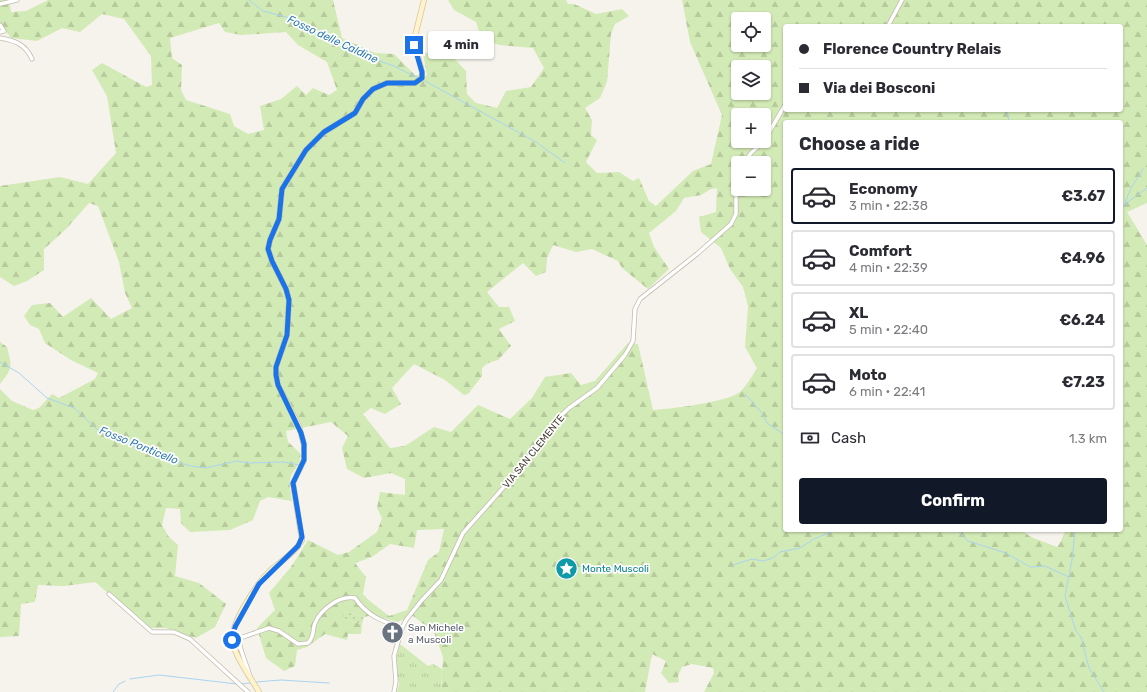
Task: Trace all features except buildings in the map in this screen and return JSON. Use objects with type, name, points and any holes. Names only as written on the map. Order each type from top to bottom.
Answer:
[{"type":"main road","points":[[259,692],[233,646],[232,632],[259,584],[298,546],[302,537],[293,483],[304,460],[304,444],[301,433],[278,385],[276,375],[276,367],[287,335],[289,300],[286,289],[272,261],[268,249],[270,240],[279,219],[282,189],[306,150],[324,132],[355,113],[363,99],[373,89],[387,83],[415,83],[422,78],[422,72],[414,40],[424,0]]},
{"type":"street","points":[[0,4],[16,0]]},
{"type":"street","points":[[889,24],[902,0]]},
{"type":"street","points":[[0,25],[4,32],[0,32]]},
{"type":"street","points":[[0,38],[14,40],[21,44],[32,59]]},
{"type":"street","points":[[771,129],[783,108]]},
{"type":"street","points":[[749,156],[756,148]]},
{"type":"street","name":"VIA SAN CLEMENTE","points":[[394,692],[396,681],[394,656],[402,628],[422,600],[441,580],[463,533],[520,469],[553,423],[569,408],[597,388],[625,355],[633,341],[635,309],[640,299],[697,254],[731,224],[736,214],[736,196]]},
{"type":"street","points":[[109,594],[152,632],[174,632],[190,639],[248,692]]},
{"type":"street","points":[[252,680],[240,647],[240,638],[269,628],[279,631],[298,644],[304,644],[311,640],[317,620],[332,604],[338,601],[355,598],[361,607],[373,616],[402,628]]},
{"type":"green space","points":[[0,0],[9,0],[11,12],[26,11],[48,0],[333,0],[342,38],[375,53],[394,54],[415,75],[427,76],[423,53],[447,51],[466,71],[467,94],[476,103],[497,108],[506,91],[531,87],[544,68],[533,48],[499,45],[481,38],[476,22],[454,10],[448,0],[566,0],[568,4],[574,4],[596,14],[622,9],[629,16],[615,24],[611,34],[607,82],[600,98],[585,108],[592,120],[591,135],[597,140],[586,162],[597,173],[619,172],[633,181],[639,178],[649,201],[656,206],[693,171],[711,164],[722,115],[690,42],[682,0],[1147,0],[1147,203],[1127,212],[1147,245],[1147,692],[704,692],[714,673],[713,668],[692,664],[682,667],[678,676],[679,682],[669,683],[661,673],[666,661],[652,654],[645,692],[441,692],[443,657],[434,632],[413,616],[397,622],[373,615],[364,617],[345,611],[343,619],[362,624],[361,634],[348,634],[347,640],[325,634],[307,647],[297,650],[295,666],[284,671],[266,658],[257,628],[275,610],[269,593],[291,567],[308,540],[338,555],[349,552],[377,532],[382,518],[377,508],[380,492],[405,495],[405,479],[391,473],[364,478],[347,469],[342,448],[348,436],[331,422],[286,431],[288,442],[300,453],[300,460],[290,479],[292,501],[268,497],[260,501],[253,520],[230,530],[190,532],[181,523],[180,509],[166,508],[162,525],[169,537],[178,545],[175,576],[199,583],[226,604],[215,627],[196,638],[166,628],[149,628],[95,582],[64,586],[38,585],[35,602],[21,604],[19,636],[0,637],[0,389],[12,401],[33,410],[39,408],[52,394],[59,398],[95,379],[98,373],[71,360],[45,343],[39,329],[30,325],[24,316],[32,305],[50,303],[63,317],[91,298],[111,319],[132,308],[125,293],[119,262],[98,206],[89,203],[66,229],[44,249],[44,270],[27,281],[14,286],[0,277],[0,186],[60,177],[88,184],[116,153],[107,96],[92,70],[102,63],[146,87],[152,85],[151,56],[124,19],[102,14],[80,32],[62,28],[37,41],[11,38],[0,23]],"holes":[[[219,23],[225,32],[241,35],[286,32],[298,45],[327,62],[337,90],[329,95],[313,88],[306,95],[297,86],[281,99],[260,106],[264,130],[248,134],[234,126],[230,114],[186,100],[181,90],[182,65],[172,58],[170,38]],[[717,188],[716,212],[699,217],[701,232],[721,248],[730,269],[743,287],[748,306],[745,347],[757,368],[743,389],[735,395],[713,402],[653,410],[638,344],[628,343],[595,381],[581,385],[571,373],[545,377],[532,398],[510,419],[478,405],[451,432],[434,427],[405,446],[390,448],[363,414],[371,408],[385,414],[401,404],[392,388],[414,364],[445,380],[464,395],[468,394],[482,376],[482,368],[488,363],[498,360],[511,346],[499,329],[515,321],[509,307],[499,307],[487,292],[523,263],[536,276],[546,272],[547,258],[553,245],[576,252],[592,249],[618,261],[622,268],[648,289],[669,269],[654,247],[649,233],[676,211],[684,198],[701,195],[711,189]],[[444,529],[439,552],[428,560],[407,610],[389,616],[363,594],[366,577],[355,563],[372,557],[390,544],[414,548],[417,530]]]},
{"type":"green space","points":[[0,342],[7,347],[10,367],[0,384]]},
{"type":"green space","points":[[345,611],[364,617],[362,624],[343,619]]},
{"type":"green space","points":[[400,644],[428,666],[433,664],[442,669],[441,692],[397,692],[399,684],[396,659]]},
{"type":"waterway","name":"Fosso delle Caldine","points":[[249,0],[263,11],[286,17],[320,36],[347,46],[368,57],[394,66],[418,78]]},
{"type":"waterway","name":"Fosso delle Caldine","points":[[425,81],[536,142],[565,163]]},
{"type":"waterway","points":[[1007,112],[1009,120]]},
{"type":"waterway","points":[[1124,205],[1131,188],[1143,169]]},
{"type":"waterway","points":[[1123,206],[1147,188]]},
{"type":"waterway","name":"Fosso Ponticello","points":[[0,362],[19,373],[47,398],[74,408],[98,430],[126,443],[162,454],[169,460],[205,468],[237,461],[248,463],[283,462],[299,465]]},
{"type":"waterway","points":[[745,394],[762,413],[767,423],[783,434]]},
{"type":"waterway","points":[[733,565],[752,559],[763,561],[773,558],[780,552],[800,548],[814,539],[831,532]]},
{"type":"waterway","points":[[959,532],[968,541],[1006,553],[1030,567],[1045,566],[1069,577]]},
{"type":"waterway","points":[[1075,532],[1072,560],[1065,596],[1076,631],[1081,637],[1089,668],[1104,692]]},
{"type":"waterway","points":[[130,679],[159,675],[237,684]]},
{"type":"waterway","points":[[256,682],[281,680],[329,683]]},
{"type":"waterway","points":[[113,692],[119,684],[125,681]]},
{"type":"waterway","points":[[240,684],[251,683]]},
{"type":"place","name":"Monte Muscoli","points":[[567,568]]},
{"type":"place","name":"San Michele a Muscoli","points":[[393,633]]},
{"type":"route","points":[[232,640],[232,632],[256,588],[264,577],[295,549],[302,540],[293,483],[304,460],[304,444],[291,410],[276,380],[276,367],[287,335],[289,300],[286,289],[269,255],[268,249],[270,240],[279,219],[282,189],[301,155],[324,132],[351,117],[369,92],[382,84],[415,83],[422,78],[423,75],[414,45]]}]
